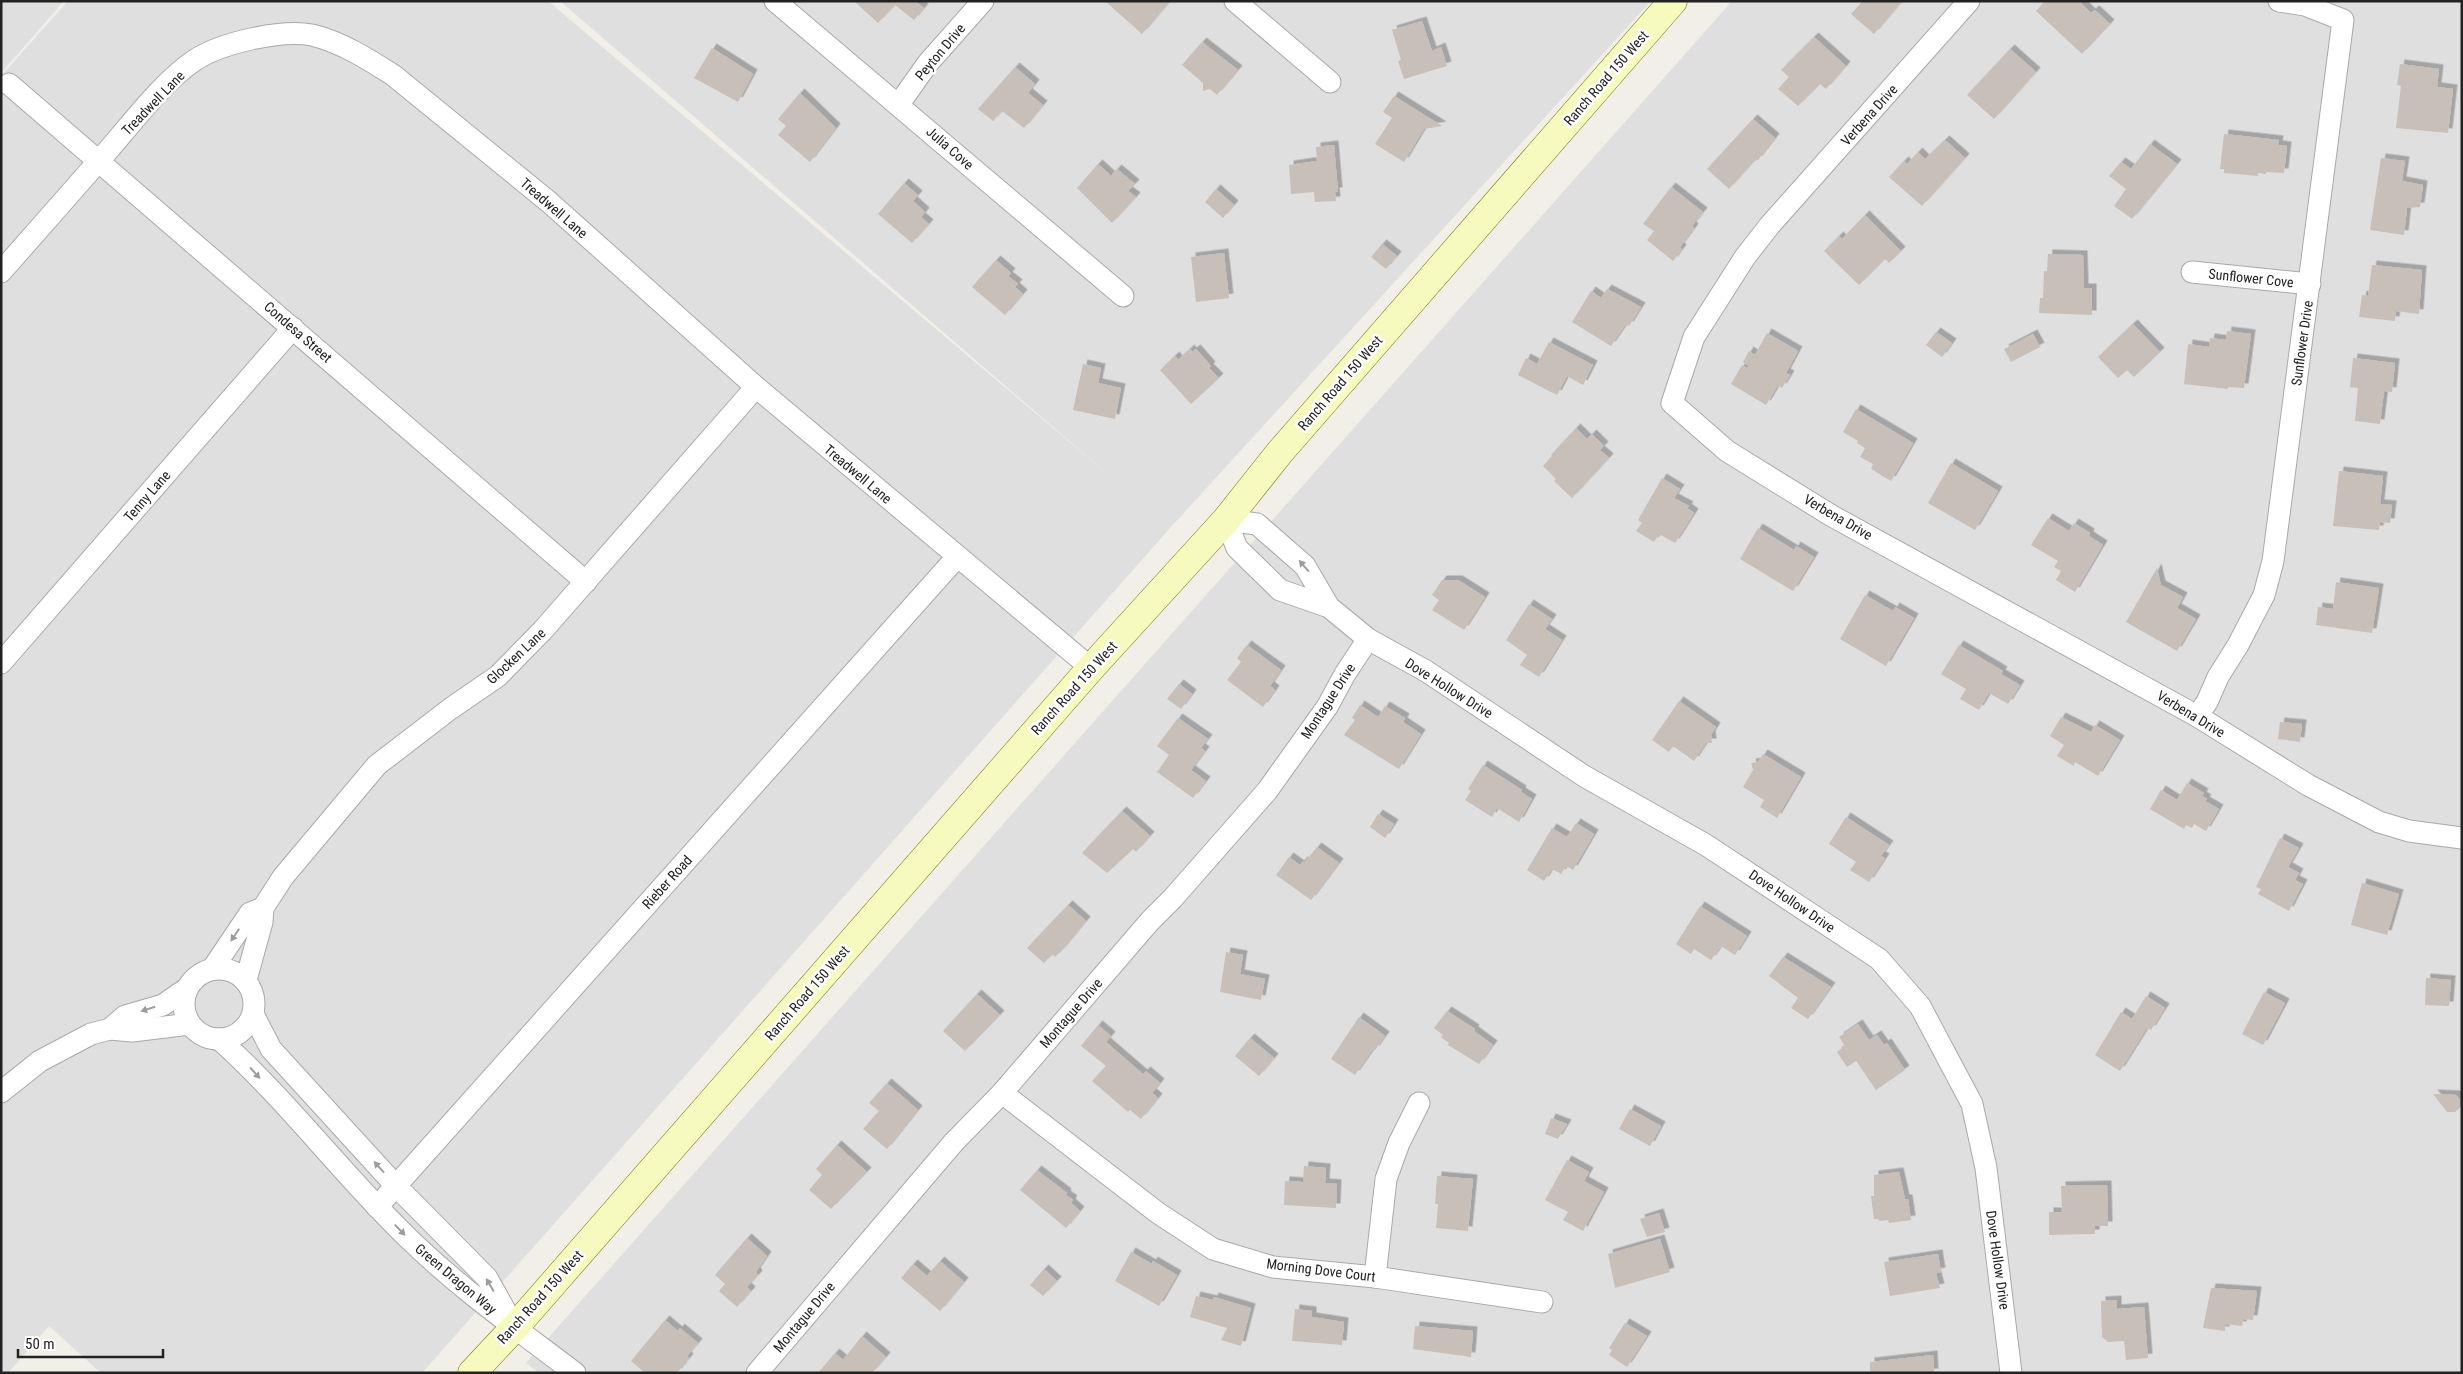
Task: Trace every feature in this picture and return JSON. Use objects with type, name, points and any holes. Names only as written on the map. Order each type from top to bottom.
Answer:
[{"type":"main road","name":"Ranch Road 150 West","points":[[472,1373],[515,1327],[1091,668],[1226,520],[1280,452],[1673,1]]},
{"type":"street","name":"Julia Cove","points":[[775,1],[899,104],[1123,296]]},
{"type":"street","name":"Peyton Drive","points":[[899,104],[928,63],[983,1]]},
{"type":"street","points":[[1235,1],[1330,82]]},
{"type":"street","name":"Verbena Drive","points":[[1969,1],[1776,218],[1745,257],[1694,337],[1672,403],[1727,451],[1832,516],[2198,716],[2308,785],[2379,822],[2409,831],[2462,838]]},
{"type":"street","name":"Sunflower Drive","points":[[2198,716],[2207,702],[2218,676],[2238,645],[2264,595],[2273,561],[2343,20],[2305,5],[2279,1]]},
{"type":"street","name":"Treadwell Lane","points":[[1,272],[160,92],[195,60],[231,44],[268,36],[310,35],[334,43],[367,58],[393,75],[542,196],[756,387],[1091,668]]},
{"type":"street","name":"Condesa Street","points":[[9,84],[586,582]]},
{"type":"street","name":"Sunflower Cove","points":[[2192,272],[2310,284]]},
{"type":"street","name":"Tenny Lane","points":[[1,663],[293,328]]},
{"type":"street","name":"Glocken Lane","points":[[246,980],[262,922],[263,908],[283,877],[377,765],[450,709],[498,676],[586,582],[756,387]]},
{"type":"street","name":"Dove Hollow Drive","points":[[1330,608],[1305,566],[1257,524],[1226,520],[1237,548],[1280,590],[1330,608],[1368,639],[1426,671],[1584,776],[1706,845],[1879,959],[1920,1006],[1972,1104],[1986,1168],[2011,1373]]},
{"type":"street","name":"Rieber Road","points":[[377,1207],[957,557]]},
{"type":"street","name":"Montague Drive","points":[[757,1373],[954,1142],[1002,1093],[1150,921],[1173,898],[1267,791],[1327,707],[1345,674],[1368,639]]},
{"type":"street","name":"Glocken Lane","points":[[213,968],[250,913],[263,908]]},
{"type":"street","points":[[213,968],[231,970],[246,980],[252,991],[253,1014],[240,1032],[230,1038],[219,1039],[208,1038],[197,1032],[184,1013],[183,1001],[186,989],[192,979],[202,972],[213,968]]},
{"type":"street","points":[[1,1092],[40,1061],[68,1044],[110,1029],[125,1016],[163,1004],[186,989]]},
{"type":"street","name":"Green Dragon Way","points":[[253,1014],[271,1050],[396,1186],[486,1278],[515,1327]]},
{"type":"street","points":[[110,1029],[132,1031],[190,1024]]},
{"type":"street","name":"Green Dragon Way","points":[[219,1039],[248,1065],[377,1207],[469,1294],[515,1327]]},
{"type":"street","name":"Morning Dove Court","points":[[1002,1093],[1158,1213],[1213,1249],[1273,1267],[1374,1277],[1542,1302]]},
{"type":"street","points":[[1374,1277],[1386,1179],[1399,1143],[1419,1103]]},
{"type":"street","points":[[515,1327],[575,1373]]},
{"type":"shaded area","points":[[1,1],[64,1],[1,73]]},
{"type":"shaded area","points":[[68,1],[548,1],[1111,477],[560,1],[1651,1],[1171,527],[422,1373],[101,1373],[49,1326],[8,1373],[1,1373],[1,76]]},
{"type":"shaded area","points":[[1732,1],[2462,1],[2462,1373],[539,1373],[526,1363]]},
{"type":"building","points":[[854,1],[915,1],[924,8],[914,20],[895,5],[878,23]]},
{"type":"building","points":[[1105,1],[1170,1],[1142,34]]},
{"type":"building","points":[[1863,1],[1902,1],[1874,34],[1851,14]]},
{"type":"building","points":[[2045,1],[2079,1],[2091,13],[2095,10],[2110,24],[2082,54],[2036,11]]},
{"type":"building","points":[[1422,21],[1432,51],[1441,47],[1447,66],[1404,79],[1398,61],[1401,60],[1392,30]]},
{"type":"building","points":[[1814,37],[1846,66],[1826,89],[1820,84],[1798,106],[1778,89],[1789,77],[1781,70]]},
{"type":"building","points":[[1202,42],[1238,70],[1217,95],[1210,89],[1203,91],[1203,83],[1182,65]]},
{"type":"building","points":[[712,48],[753,74],[738,102],[694,78]]},
{"type":"building","points":[[2010,49],[2036,72],[1994,119],[1967,95]]},
{"type":"building","points":[[2400,64],[2439,69],[2437,87],[2453,89],[2448,133],[2396,128],[2401,86],[2397,85]]},
{"type":"building","points":[[1015,67],[1035,84],[1028,93],[1043,105],[1024,128],[1002,111],[993,121],[978,109]]},
{"type":"building","points":[[800,93],[836,128],[810,162],[778,135],[786,126],[778,119]]},
{"type":"building","points":[[1394,96],[1442,126],[1424,129],[1404,162],[1375,144],[1392,118],[1383,112]]},
{"type":"building","points":[[1753,119],[1775,138],[1758,160],[1754,161],[1729,189],[1707,169]]},
{"type":"building","points":[[2224,134],[2279,140],[2278,145],[2287,146],[2284,173],[2266,172],[2266,174],[2258,173],[2258,176],[2224,173],[2224,169],[2220,169]]},
{"type":"building","points":[[1945,140],[1965,158],[1922,206],[1889,177],[1904,161],[1907,164],[1918,152],[1925,159]]},
{"type":"building","points":[[2150,144],[2177,164],[2132,219],[2114,206],[2126,189],[2109,176],[2121,162],[2131,169]]},
{"type":"building","points":[[1334,145],[1338,192],[1335,192],[1336,201],[1315,202],[1314,192],[1291,194],[1289,165],[1317,161],[1316,147]]},
{"type":"building","points":[[2381,158],[2405,161],[2402,181],[2423,185],[2420,207],[2407,208],[2404,235],[2370,230]]},
{"type":"building","points":[[1098,164],[1111,176],[1117,169],[1135,184],[1128,191],[1136,197],[1112,223],[1077,188]]},
{"type":"building","points":[[904,183],[918,195],[913,201],[925,212],[921,217],[929,224],[912,243],[878,214]]},
{"type":"building","points":[[1671,187],[1703,212],[1692,226],[1694,228],[1680,247],[1682,249],[1673,261],[1647,240],[1654,231],[1643,224]]},
{"type":"building","points":[[1216,189],[1234,205],[1223,218],[1205,202]]},
{"type":"building","points":[[1865,215],[1901,251],[1889,263],[1885,259],[1859,285],[1824,251],[1839,236],[1842,239]]},
{"type":"building","points":[[1382,244],[1397,256],[1386,269],[1371,257]]},
{"type":"building","points":[[1224,253],[1229,298],[1196,302],[1191,257]]},
{"type":"building","points":[[2048,254],[2083,255],[2084,288],[2092,288],[2092,315],[2039,313],[2040,298],[2043,298],[2044,271],[2047,271]]},
{"type":"building","points":[[996,260],[1011,273],[1008,276],[1018,284],[1015,287],[1023,294],[1005,315],[972,287]]},
{"type":"building","points":[[2372,265],[2422,270],[2419,314],[2396,311],[2395,321],[2359,317],[2362,295],[2368,296]]},
{"type":"building","points":[[1607,289],[1641,307],[1629,326],[1626,324],[1611,346],[1572,322],[1591,291],[1601,298]]},
{"type":"building","points":[[2133,324],[2160,352],[2134,377],[2127,370],[2118,378],[2098,357]]},
{"type":"building","points":[[2227,331],[2251,334],[2244,388],[2228,387],[2228,389],[2184,384],[2188,344],[2209,347],[2210,338],[2226,340]]},
{"type":"building","points":[[1936,332],[1952,343],[1942,357],[1926,345]]},
{"type":"building","points":[[1767,333],[1798,351],[1786,373],[1790,375],[1782,388],[1778,385],[1766,405],[1731,384],[1742,365],[1747,368],[1749,366],[1743,362],[1749,351],[1755,355]]},
{"type":"building","points":[[2033,334],[2040,347],[2011,362],[2004,349]]},
{"type":"building","points":[[1549,342],[1593,365],[1583,385],[1567,376],[1557,395],[1518,375],[1526,358],[1537,364]]},
{"type":"building","points":[[1190,349],[1192,352],[1196,349],[1211,366],[1209,368],[1219,378],[1191,404],[1160,370],[1175,356],[1178,360]]},
{"type":"building","points":[[2353,358],[2395,363],[2392,392],[2384,391],[2380,424],[2355,421],[2358,388],[2350,387]]},
{"type":"building","points":[[1083,364],[1101,368],[1098,383],[1121,388],[1115,419],[1073,410]]},
{"type":"building","points":[[1856,409],[1913,443],[1891,481],[1871,469],[1873,464],[1860,457],[1865,448],[1857,443],[1858,441],[1843,432]]},
{"type":"building","points":[[1576,428],[1587,439],[1592,434],[1604,446],[1600,450],[1609,458],[1572,498],[1554,481],[1556,479],[1543,466]]},
{"type":"building","points":[[1951,463],[1998,491],[1975,530],[1928,503]]},
{"type":"building","points":[[2339,471],[2383,476],[2380,504],[2392,505],[2390,523],[2380,522],[2379,530],[2333,526]]},
{"type":"building","points":[[1662,478],[1680,489],[1674,498],[1689,506],[1687,508],[1694,513],[1675,543],[1659,534],[1654,542],[1636,531],[1642,523],[1638,520]]},
{"type":"building","points":[[2048,518],[2069,531],[2074,523],[2090,533],[2089,536],[2103,545],[2075,592],[2056,580],[2061,571],[2054,567],[2058,561],[2031,545]]},
{"type":"building","points":[[1758,528],[1794,550],[1796,546],[1814,557],[1793,591],[1740,559]]},
{"type":"building","points":[[2157,568],[2161,585],[2183,597],[2177,608],[2196,619],[2177,651],[2126,622]]},
{"type":"building","points":[[1442,580],[1458,580],[1485,597],[1464,630],[1432,610],[1439,600],[1432,595]]},
{"type":"building","points":[[2336,582],[2379,588],[2372,633],[2316,625],[2318,607],[2333,609]]},
{"type":"building","points":[[1865,595],[1893,611],[1895,607],[1914,618],[1886,666],[1840,639]]},
{"type":"building","points":[[1529,604],[1552,619],[1545,629],[1562,640],[1539,677],[1520,665],[1527,655],[1506,640]]},
{"type":"building","points":[[1247,645],[1281,670],[1270,686],[1275,690],[1263,707],[1227,680],[1241,662],[1237,658]]},
{"type":"building","points":[[1959,645],[2003,671],[2001,674],[2020,685],[2008,704],[1989,693],[1979,710],[1960,699],[1966,689],[1941,674]]},
{"type":"building","points":[[1179,684],[1192,694],[1181,709],[1167,699]]},
{"type":"building","points":[[1679,701],[1716,727],[1711,735],[1712,743],[1706,743],[1694,761],[1673,746],[1669,752],[1652,740]]},
{"type":"building","points":[[1360,705],[1378,717],[1385,706],[1405,718],[1403,722],[1421,734],[1399,769],[1344,735],[1355,720],[1352,718]]},
{"type":"building","points":[[2061,717],[2091,732],[2095,725],[2120,740],[2098,776],[2075,762],[2074,766],[2057,756],[2064,745],[2050,736]]},
{"type":"building","points":[[1178,718],[1208,739],[1201,748],[1205,751],[1191,770],[1206,781],[1193,798],[1157,772],[1169,755],[1157,746]]},
{"type":"building","points":[[2280,722],[2302,724],[2300,742],[2278,739]]},
{"type":"building","points":[[1763,754],[1801,777],[1777,818],[1760,807],[1764,800],[1743,787],[1753,770],[1751,763],[1758,762]]},
{"type":"building","points":[[1483,765],[1522,790],[1521,792],[1532,799],[1519,822],[1497,808],[1492,817],[1465,800],[1471,791],[1468,789]]},
{"type":"building","points":[[2187,783],[2204,793],[2202,796],[2207,799],[2205,801],[2219,809],[2206,831],[2194,824],[2192,828],[2186,825],[2184,829],[2150,809],[2161,790],[2177,800]]},
{"type":"building","points":[[1122,811],[1150,836],[1136,852],[1133,849],[1107,873],[1082,853]]},
{"type":"building","points":[[1378,814],[1394,824],[1385,838],[1370,827]]},
{"type":"building","points":[[1846,817],[1889,845],[1881,856],[1885,858],[1869,882],[1850,870],[1856,862],[1829,844]]},
{"type":"building","points":[[1576,823],[1594,834],[1573,870],[1566,866],[1561,874],[1552,869],[1544,881],[1527,870],[1552,828],[1567,837]]},
{"type":"building","points":[[2280,838],[2299,848],[2288,867],[2299,873],[2295,880],[2303,884],[2289,911],[2258,894],[2261,889],[2256,887]]},
{"type":"building","points":[[1317,847],[1339,863],[1311,900],[1276,875],[1289,857],[1300,865],[1303,861],[1305,862]]},
{"type":"building","points":[[2362,883],[2399,894],[2387,935],[2351,925]]},
{"type":"building","points":[[1068,905],[1086,921],[1055,957],[1052,954],[1044,963],[1027,948]]},
{"type":"building","points":[[1700,906],[1747,936],[1735,955],[1721,946],[1711,960],[1694,949],[1691,954],[1676,944]]},
{"type":"building","points":[[1226,952],[1243,955],[1240,974],[1265,979],[1261,1000],[1220,992]]},
{"type":"building","points":[[1783,957],[1831,987],[1808,1019],[1791,1008],[1798,998],[1769,976]]},
{"type":"building","points":[[2426,978],[2451,980],[2449,1006],[2425,1005]]},
{"type":"building","points":[[2264,992],[2285,1003],[2263,1045],[2242,1034]]},
{"type":"building","points":[[977,994],[1000,1015],[965,1051],[943,1031]]},
{"type":"building","points":[[2146,996],[2165,1008],[2151,1030],[2147,1028],[2120,1071],[2095,1055],[2121,1012],[2132,1019]]},
{"type":"building","points":[[1447,1011],[1475,1029],[1474,1031],[1493,1045],[1479,1064],[1448,1045],[1449,1043],[1441,1037],[1443,1035],[1434,1028]]},
{"type":"building","points":[[1359,1017],[1385,1036],[1375,1050],[1373,1049],[1355,1075],[1331,1059]]},
{"type":"building","points":[[1858,1024],[1869,1040],[1877,1035],[1884,1045],[1887,1043],[1905,1070],[1876,1090],[1856,1061],[1847,1067],[1837,1052],[1845,1046],[1839,1037]]},
{"type":"building","points":[[1098,1025],[1111,1036],[1106,1042],[1143,1074],[1146,1071],[1160,1083],[1152,1093],[1158,1098],[1141,1119],[1130,1110],[1128,1112],[1092,1081],[1106,1066],[1081,1046]]},
{"type":"building","points":[[1250,1038],[1274,1058],[1259,1076],[1235,1056]]},
{"type":"building","points":[[887,1083],[918,1110],[887,1149],[863,1129],[879,1111],[869,1103]]},
{"type":"building","points":[[2433,1094],[2456,1095],[2460,1100],[2460,1108],[2455,1112],[2447,1112]]},
{"type":"building","points":[[1630,1109],[1661,1126],[1650,1146],[1619,1129]]},
{"type":"building","points":[[1551,1118],[1567,1124],[1558,1139],[1545,1134]]},
{"type":"building","points":[[837,1145],[867,1172],[831,1209],[809,1190],[822,1175],[816,1169]]},
{"type":"building","points":[[1567,1160],[1589,1172],[1584,1181],[1604,1192],[1583,1231],[1563,1220],[1568,1212],[1545,1200]]},
{"type":"building","points":[[1304,1166],[1326,1168],[1325,1183],[1337,1184],[1336,1208],[1284,1205],[1285,1181],[1303,1182]]},
{"type":"building","points":[[1037,1170],[1067,1193],[1066,1195],[1073,1200],[1071,1203],[1080,1211],[1066,1228],[1020,1190]]},
{"type":"building","points":[[1899,1172],[1905,1199],[1908,1199],[1911,1220],[1889,1223],[1888,1220],[1879,1221],[1874,1219],[1871,1196],[1874,1196],[1874,1175]]},
{"type":"building","points":[[1437,1176],[1473,1179],[1468,1231],[1436,1228],[1438,1204],[1435,1204]]},
{"type":"building","points":[[2107,1185],[2108,1226],[2095,1226],[2095,1234],[2049,1235],[2049,1212],[2062,1212],[2061,1186]]},
{"type":"building","points":[[1659,1213],[1665,1232],[1647,1237],[1640,1219]]},
{"type":"building","points":[[747,1238],[767,1256],[756,1272],[758,1275],[747,1287],[751,1291],[737,1307],[719,1291],[725,1284],[715,1275]]},
{"type":"building","points":[[1660,1239],[1670,1272],[1615,1288],[1608,1254]]},
{"type":"building","points":[[1131,1252],[1152,1264],[1153,1261],[1177,1275],[1159,1306],[1115,1281]]},
{"type":"building","points":[[1938,1254],[1941,1272],[1936,1273],[1940,1288],[1890,1296],[1884,1262]]},
{"type":"building","points":[[940,1261],[964,1282],[940,1311],[901,1278],[913,1264],[927,1276]]},
{"type":"building","points":[[1044,1269],[1057,1281],[1043,1296],[1030,1285]]},
{"type":"building","points":[[2211,1288],[2257,1291],[2253,1320],[2243,1319],[2242,1326],[2225,1324],[2225,1331],[2203,1328]]},
{"type":"building","points":[[1196,1296],[1213,1300],[1214,1297],[1251,1308],[1241,1346],[1221,1340],[1227,1328],[1190,1317]]},
{"type":"building","points":[[2117,1300],[2117,1309],[2144,1307],[2148,1358],[2126,1360],[2124,1341],[2108,1342],[2102,1337],[2101,1301]]},
{"type":"building","points":[[1295,1309],[1312,1311],[1312,1317],[1344,1322],[1342,1345],[1292,1341]]},
{"type":"building","points":[[665,1320],[678,1331],[680,1328],[698,1343],[687,1356],[689,1358],[677,1373],[645,1373],[631,1361]]},
{"type":"building","points":[[1625,1323],[1647,1336],[1627,1367],[1609,1355],[1612,1350],[1609,1348]]},
{"type":"building","points":[[1415,1326],[1473,1331],[1471,1357],[1413,1349]]},
{"type":"building","points":[[862,1336],[886,1357],[872,1373],[818,1373],[835,1353],[843,1360]]},
{"type":"building","points":[[1933,1355],[1934,1373],[1870,1373],[1870,1362]]}]
